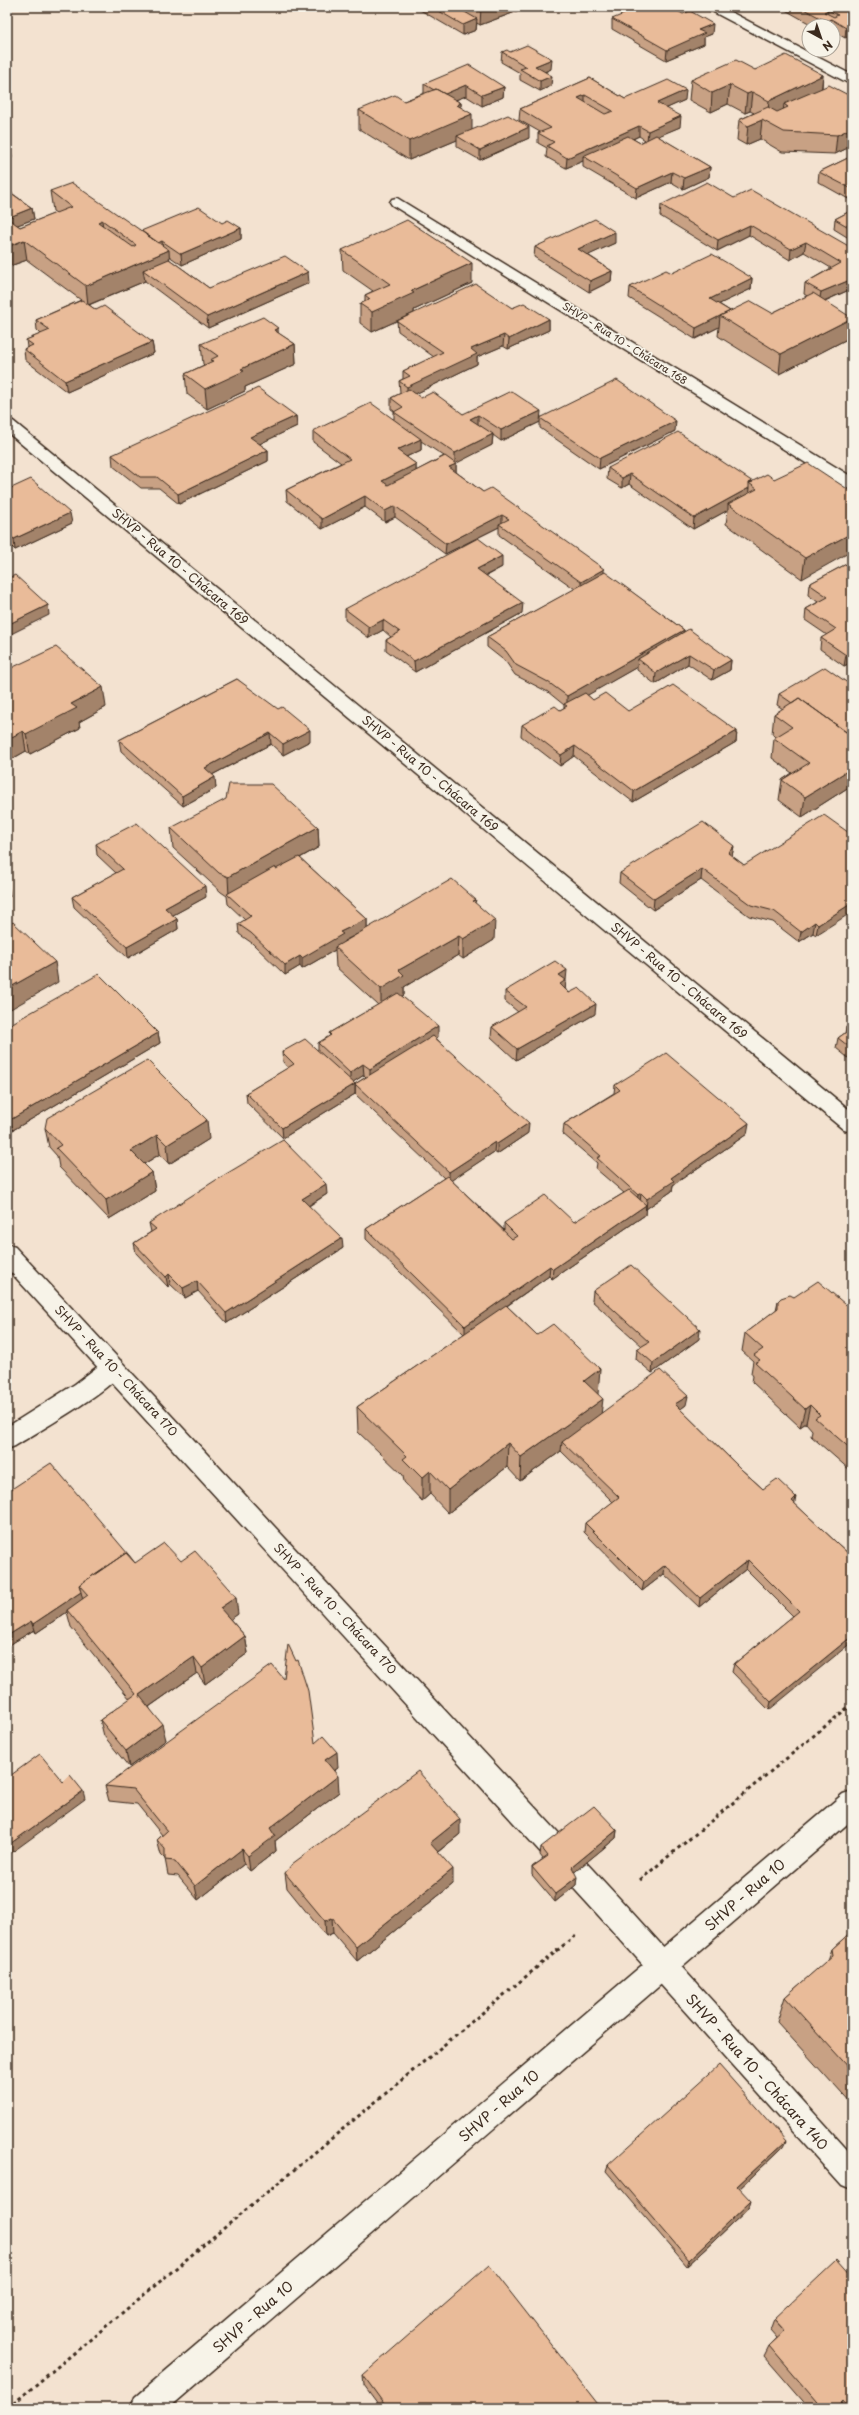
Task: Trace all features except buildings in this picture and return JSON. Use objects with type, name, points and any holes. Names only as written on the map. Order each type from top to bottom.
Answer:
[{"type":"street","points":[[711,7],[852,81]]},
{"type":"street","name":"SHVP - Rua 10 - Chácara 168","points":[[397,202],[852,484]]},
{"type":"street","name":"SHVP - Rua 10 - Chácara 169","points":[[7,424],[852,1124]]},
{"type":"street","name":"SHVP - Rua 10 - Chácara 170","points":[[7,1253],[662,1967]]},
{"type":"street","points":[[7,1439],[83,1391],[113,1368]]},
{"type":"street","name":"SHVP - Rua 10","points":[[146,2408],[852,1804]]},
{"type":"street","name":"SHVP - Rua 10 - Chácara 140","points":[[662,1967],[852,2176]]},
{"type":"path","points":[[8,2408],[852,1704]]}]
